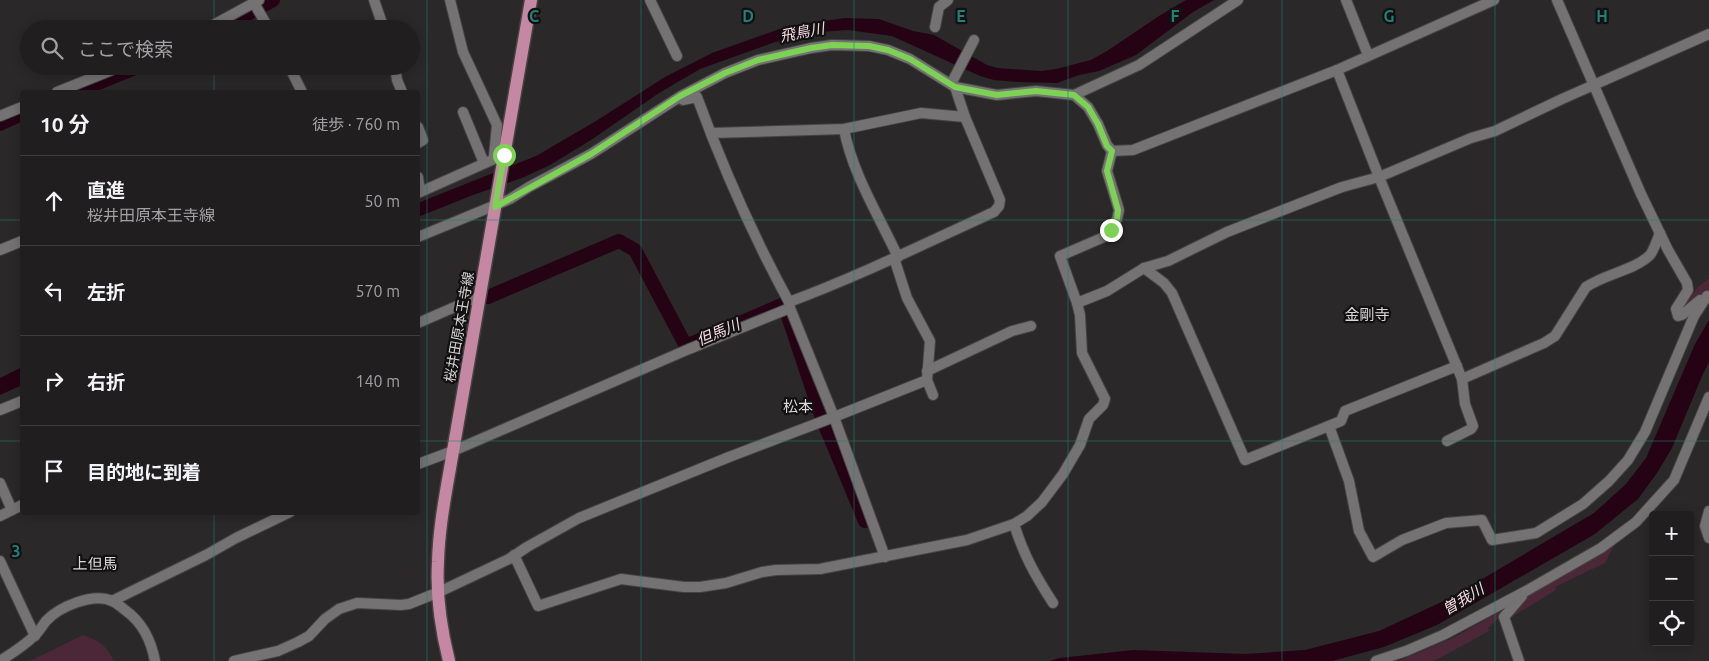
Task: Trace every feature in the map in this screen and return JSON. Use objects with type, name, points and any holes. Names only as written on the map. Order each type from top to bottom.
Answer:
[{"type":"main road","name":"桜井田原本王寺線","points":[[449,661],[439,592],[438,562],[453,451],[495,207],[501,156],[531,0]]},
{"type":"street","points":[[374,0],[381,20]]},
{"type":"street","points":[[420,192],[501,156],[497,125],[463,52],[450,0]]},
{"type":"street","points":[[650,0],[676,56]]},
{"type":"street","points":[[935,27],[940,7],[948,0]]},
{"type":"street","points":[[420,237],[495,207],[591,154],[680,96],[725,73],[758,60],[832,45],[869,46],[888,50],[910,59],[953,85],[997,95],[1036,91],[1074,95],[1139,65],[1238,0]]},
{"type":"street","points":[[1346,0],[1368,55]]},
{"type":"street","points":[[1074,95],[1088,107],[1098,124],[1107,146],[1112,151],[1133,150],[1337,70],[1494,0]]},
{"type":"street","points":[[1557,0],[1660,233],[1688,286],[1688,290],[1676,309],[1678,316],[1682,316],[1708,295]]},
{"type":"street","points":[[222,20],[257,1],[265,20]]},
{"type":"street","points":[[1077,303],[1107,291],[1144,268],[1168,261],[1227,232],[1342,187],[1379,177],[1470,138],[1495,131],[1709,34]]},
{"type":"street","points":[[420,463],[453,451],[790,305],[994,212],[999,206],[1000,200],[953,85],[973,42]]},
{"type":"street","points":[[1337,70],[1462,379],[1465,404],[1473,426],[1471,429],[1447,441]]},
{"type":"street","points":[[62,90],[100,75]]},
{"type":"street","points":[[294,75],[301,90]]},
{"type":"street","points":[[397,75],[401,90]]},
{"type":"street","points":[[680,96],[683,100],[697,97],[710,133],[748,221],[790,305],[834,417],[885,557]]},
{"type":"street","points":[[0,116],[20,108]]},
{"type":"street","points":[[463,112],[484,163]]},
{"type":"street","points":[[710,133],[844,129],[921,113],[965,117]]},
{"type":"street","points":[[844,129],[856,170],[896,258],[907,298],[930,341],[927,375],[933,395]]},
{"type":"street","points":[[514,555],[538,606],[621,579],[684,587],[700,587],[726,583],[762,572],[820,569],[967,540],[1014,524],[1027,516],[1042,502],[1062,474],[1080,444],[1089,419],[1103,405],[1105,398],[1082,353],[1080,315],[1060,256],[1104,237],[1111,230],[1117,219],[1118,210],[1107,171],[1112,151]]},
{"type":"street","points":[[1462,379],[1544,343],[1554,336],[1586,287],[1641,262],[1651,254],[1660,233]]},
{"type":"street","points":[[0,250],[20,242]]},
{"type":"street","points":[[1144,268],[1164,283],[1172,293],[1245,460],[1341,421],[1345,411],[1456,366]]},
{"type":"street","points":[[1329,426],[1349,481],[1359,531],[1373,557],[1402,540],[1446,523],[1482,520],[1492,540],[1536,533],[1583,504],[1609,482],[1628,460],[1645,432],[1694,316],[1708,295]]},
{"type":"street","points":[[420,322],[480,296]]},
{"type":"street","points":[[234,661],[278,651],[298,642],[309,636],[325,619],[339,609],[357,603],[409,604],[439,592],[514,555],[579,518],[729,456],[834,417],[927,375],[1012,331],[1030,326]]},
{"type":"street","points":[[1376,661],[1406,651],[1443,635],[1526,591],[1601,548],[1636,522],[1674,480],[1708,400]]},
{"type":"street","points":[[0,410],[20,402]]},
{"type":"street","points":[[0,483],[12,510]]},
{"type":"street","points":[[0,516],[20,506]]},
{"type":"street","points":[[1709,511],[1705,526],[1709,538]]},
{"type":"street","points":[[112,601],[284,515]]},
{"type":"street","points":[[1014,524],[1022,549],[1031,568],[1053,603]]},
{"type":"street","points":[[0,561],[35,636]]},
{"type":"street","points":[[1519,661],[1504,617],[1526,591]]},
{"type":"street","points":[[3,660],[35,636],[46,621],[61,609],[70,605],[98,599],[112,601],[141,624],[149,639],[155,661]]},
{"type":"shaded area","points":[[1709,278],[1709,289],[1688,308],[1686,303],[1698,287]]},
{"type":"shaded area","points":[[1616,542],[1605,563],[1555,587],[1556,590],[1507,620],[1517,605],[1529,594]]},
{"type":"shaded area","points":[[1506,608],[1507,610],[1487,629],[1491,630],[1440,658],[1432,661],[1399,661],[1455,637]]},
{"type":"shaded area","points":[[83,635],[102,644],[114,661],[30,661]]},
{"type":"water","name":"飛鳥川","points":[[1186,0],[1214,0],[1193,12],[1136,55],[1099,71],[1079,75],[1057,83],[994,80],[980,76],[892,36],[848,30],[819,32],[775,42],[700,69],[659,93],[591,140],[550,165],[522,178],[420,216],[420,202],[536,156],[665,77],[712,53],[788,26],[845,18],[879,19],[913,31],[934,35],[987,65],[997,68],[1041,71],[1091,60]]},
{"type":"water","name":"曽我川","points":[[1709,320],[1709,362],[1672,448],[1638,499],[1595,534],[1437,625],[1384,647],[1332,661],[1049,661],[1060,658],[1133,650],[1245,654],[1305,650],[1379,631],[1450,598],[1594,513],[1626,484],[1646,458],[1695,344]]},
{"type":"water","points":[[20,368],[20,386],[0,395],[0,378]]},
{"type":"waterway","points":[[236,20],[273,0]]},
{"type":"waterway","points":[[81,90],[118,75]]},
{"type":"waterway","points":[[0,124],[20,115]]},
{"type":"waterway","name":"但馬川","points":[[488,297],[619,241],[635,250],[686,346],[784,304],[822,418],[865,521]]},
{"type":"district","name":"金剛寺","points":[[1367,314]]},
{"type":"district","name":"松本","points":[[798,406]]},
{"type":"district","name":"上但馬","points":[[95,563]]},
{"type":"route","points":[[504,155],[495,207],[591,154],[680,96],[725,73],[758,60],[811,48],[832,45],[869,46],[888,50],[910,59],[955,87],[997,95],[1036,91],[1074,95],[1088,107],[1098,124],[1107,146],[1112,151],[1107,171],[1118,210],[1117,219],[1111,230]]}]
